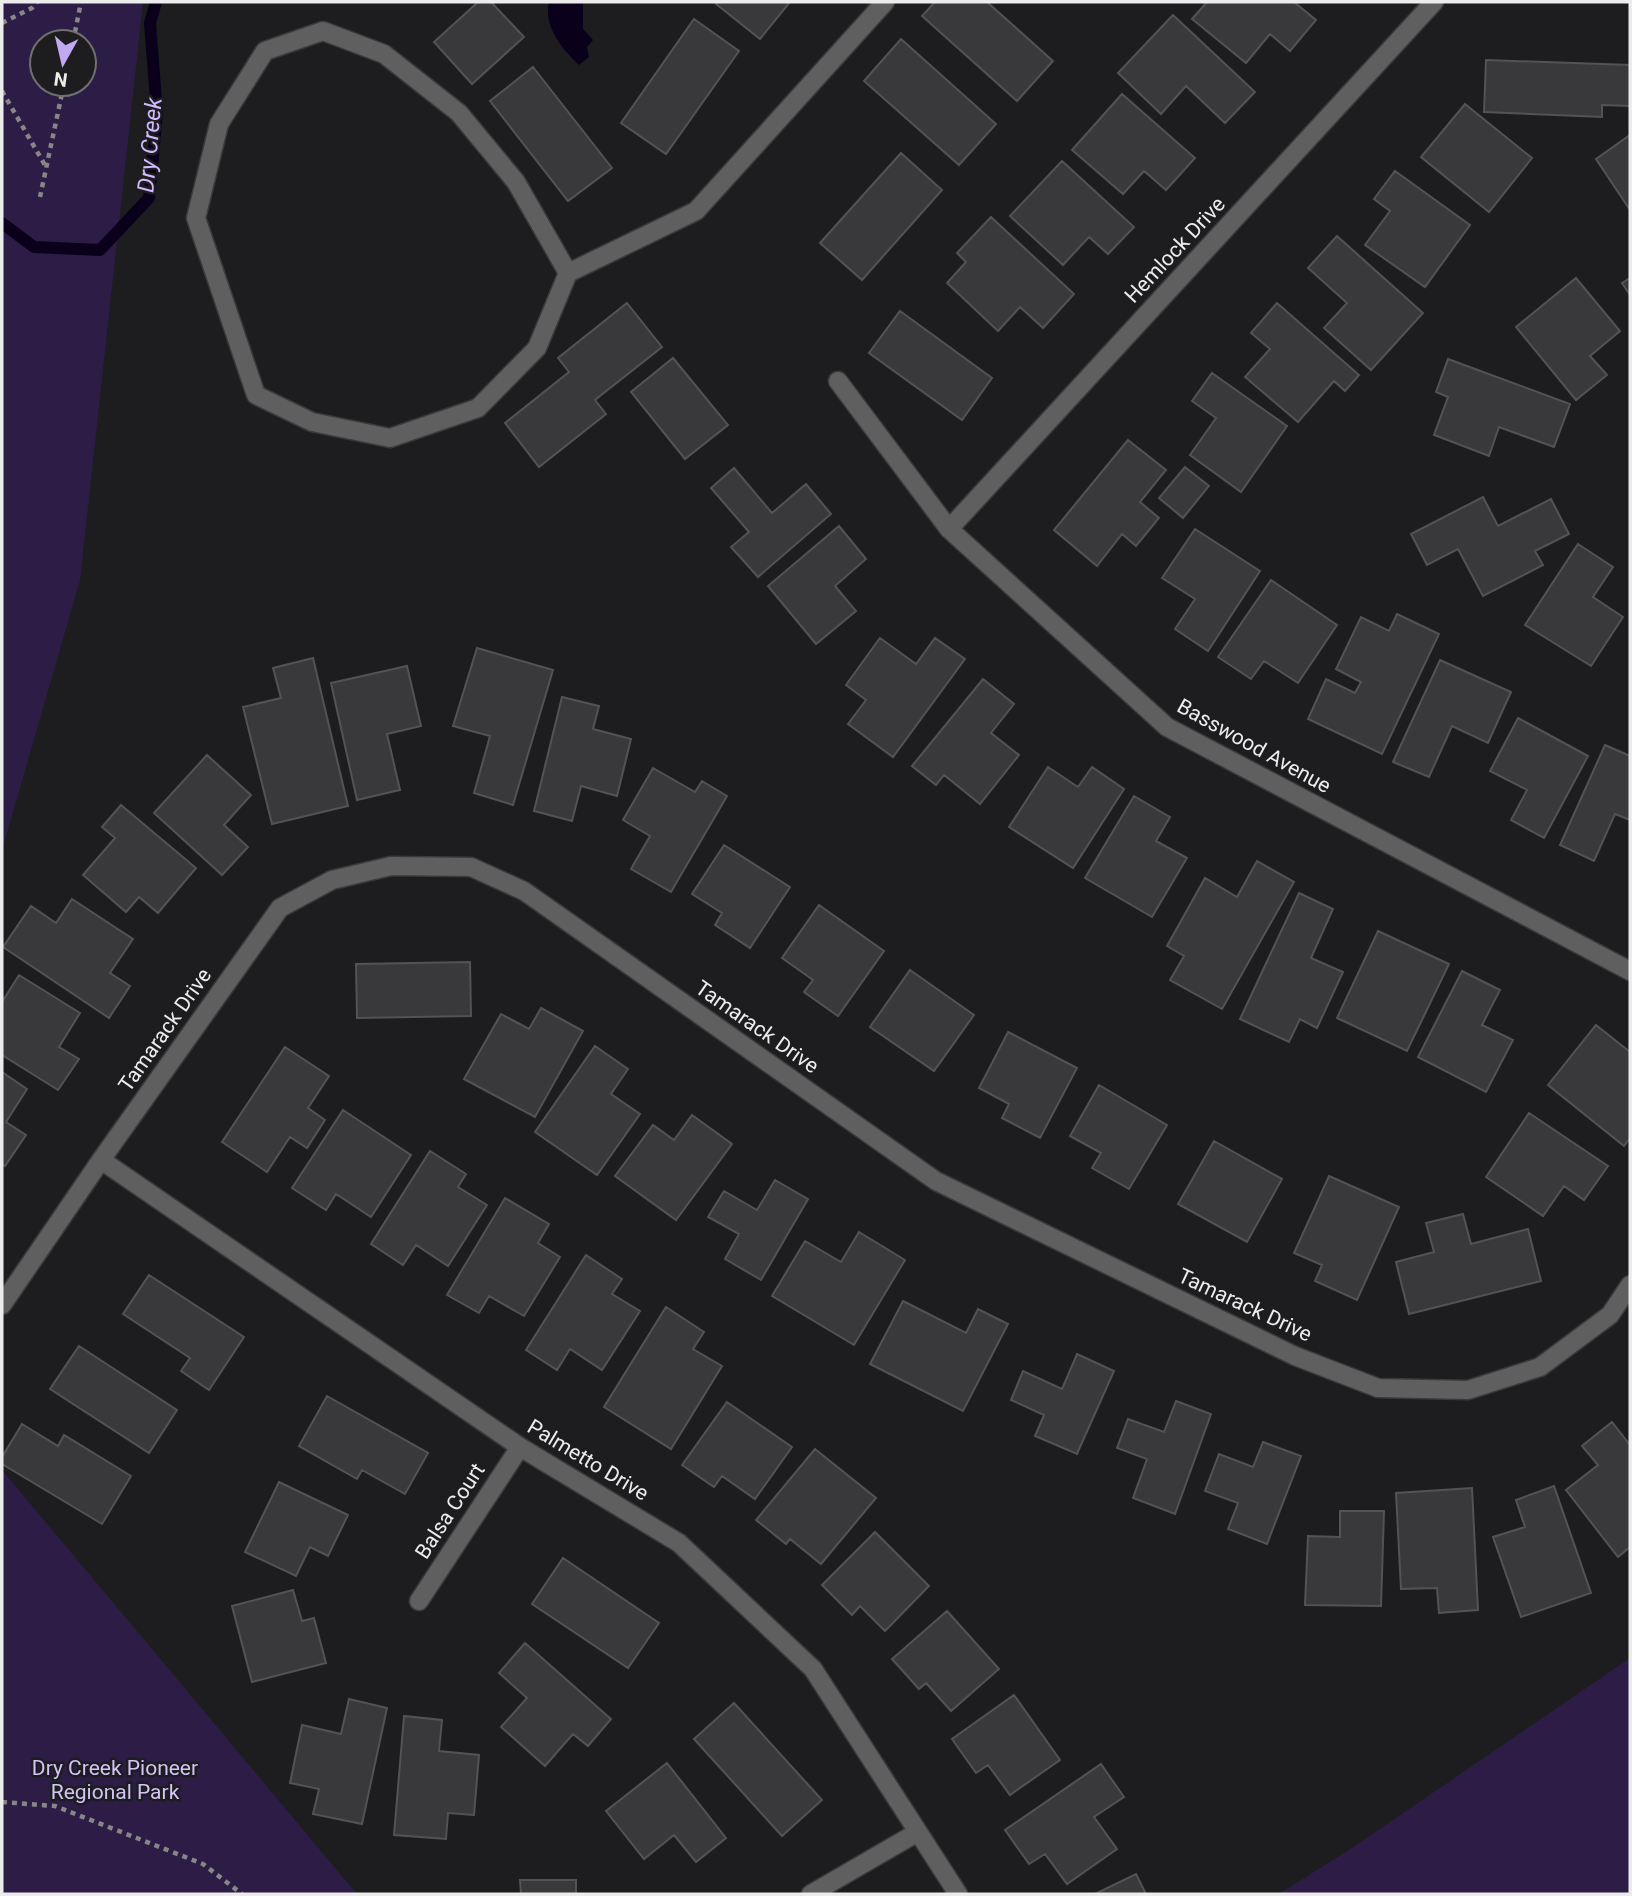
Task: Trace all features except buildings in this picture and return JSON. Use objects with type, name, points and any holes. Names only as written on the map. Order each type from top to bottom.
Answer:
[{"type":"street","points":[[568,273],[516,182],[459,113],[384,54],[323,31],[265,51],[219,124],[196,218],[256,395],[312,422],[390,438],[478,408],[537,348],[568,273],[696,211],[885,2]]},
{"type":"street","name":"Hemlock Drive","points":[[949,529],[1434,2]]},
{"type":"street","name":"Basswood Avenue","points":[[838,381],[949,529],[1167,727],[1630,971]]},
{"type":"street","name":"Tamarack Drive","points":[[2,1305],[280,908],[332,880],[391,866],[471,867],[524,891],[936,1181],[1295,1356],[1378,1388],[1468,1390],[1540,1367],[1610,1315],[1630,1285]]},
{"type":"street","name":"Palmetto Drive","points":[[101,1160],[520,1447],[679,1542],[813,1669],[958,1894]]},
{"type":"street","name":"Balsa Court","points":[[419,1601],[520,1447]]},
{"type":"street","points":[[811,1894],[918,1832]]},
{"type":"path","points":[[2,23],[32,8],[37,2]]},
{"type":"path","points":[[76,28],[81,2]]},
{"type":"path","points":[[2,91],[47,167]]},
{"type":"path","points":[[40,197],[61,98]]},
{"type":"path","points":[[2,1802],[55,1806],[203,1864],[242,1894]]},
{"type":"green space","points":[[2,2],[143,2],[80,580],[2,850]]},
{"type":"green space","name":"Dry Creek Pioneer Regional Park","points":[[2,1470],[357,1894],[2,1894]]},
{"type":"green space","points":[[1630,1658],[1630,1894],[1279,1894],[1355,1846]]},
{"type":"shaded area","points":[[549,2],[583,2],[583,29],[593,40],[587,47],[589,57],[579,65],[566,52],[551,28]]},
{"type":"waterway","name":"Dry Creek","points":[[2,223],[34,247],[100,250],[149,198],[157,114],[150,23],[156,2]]}]
